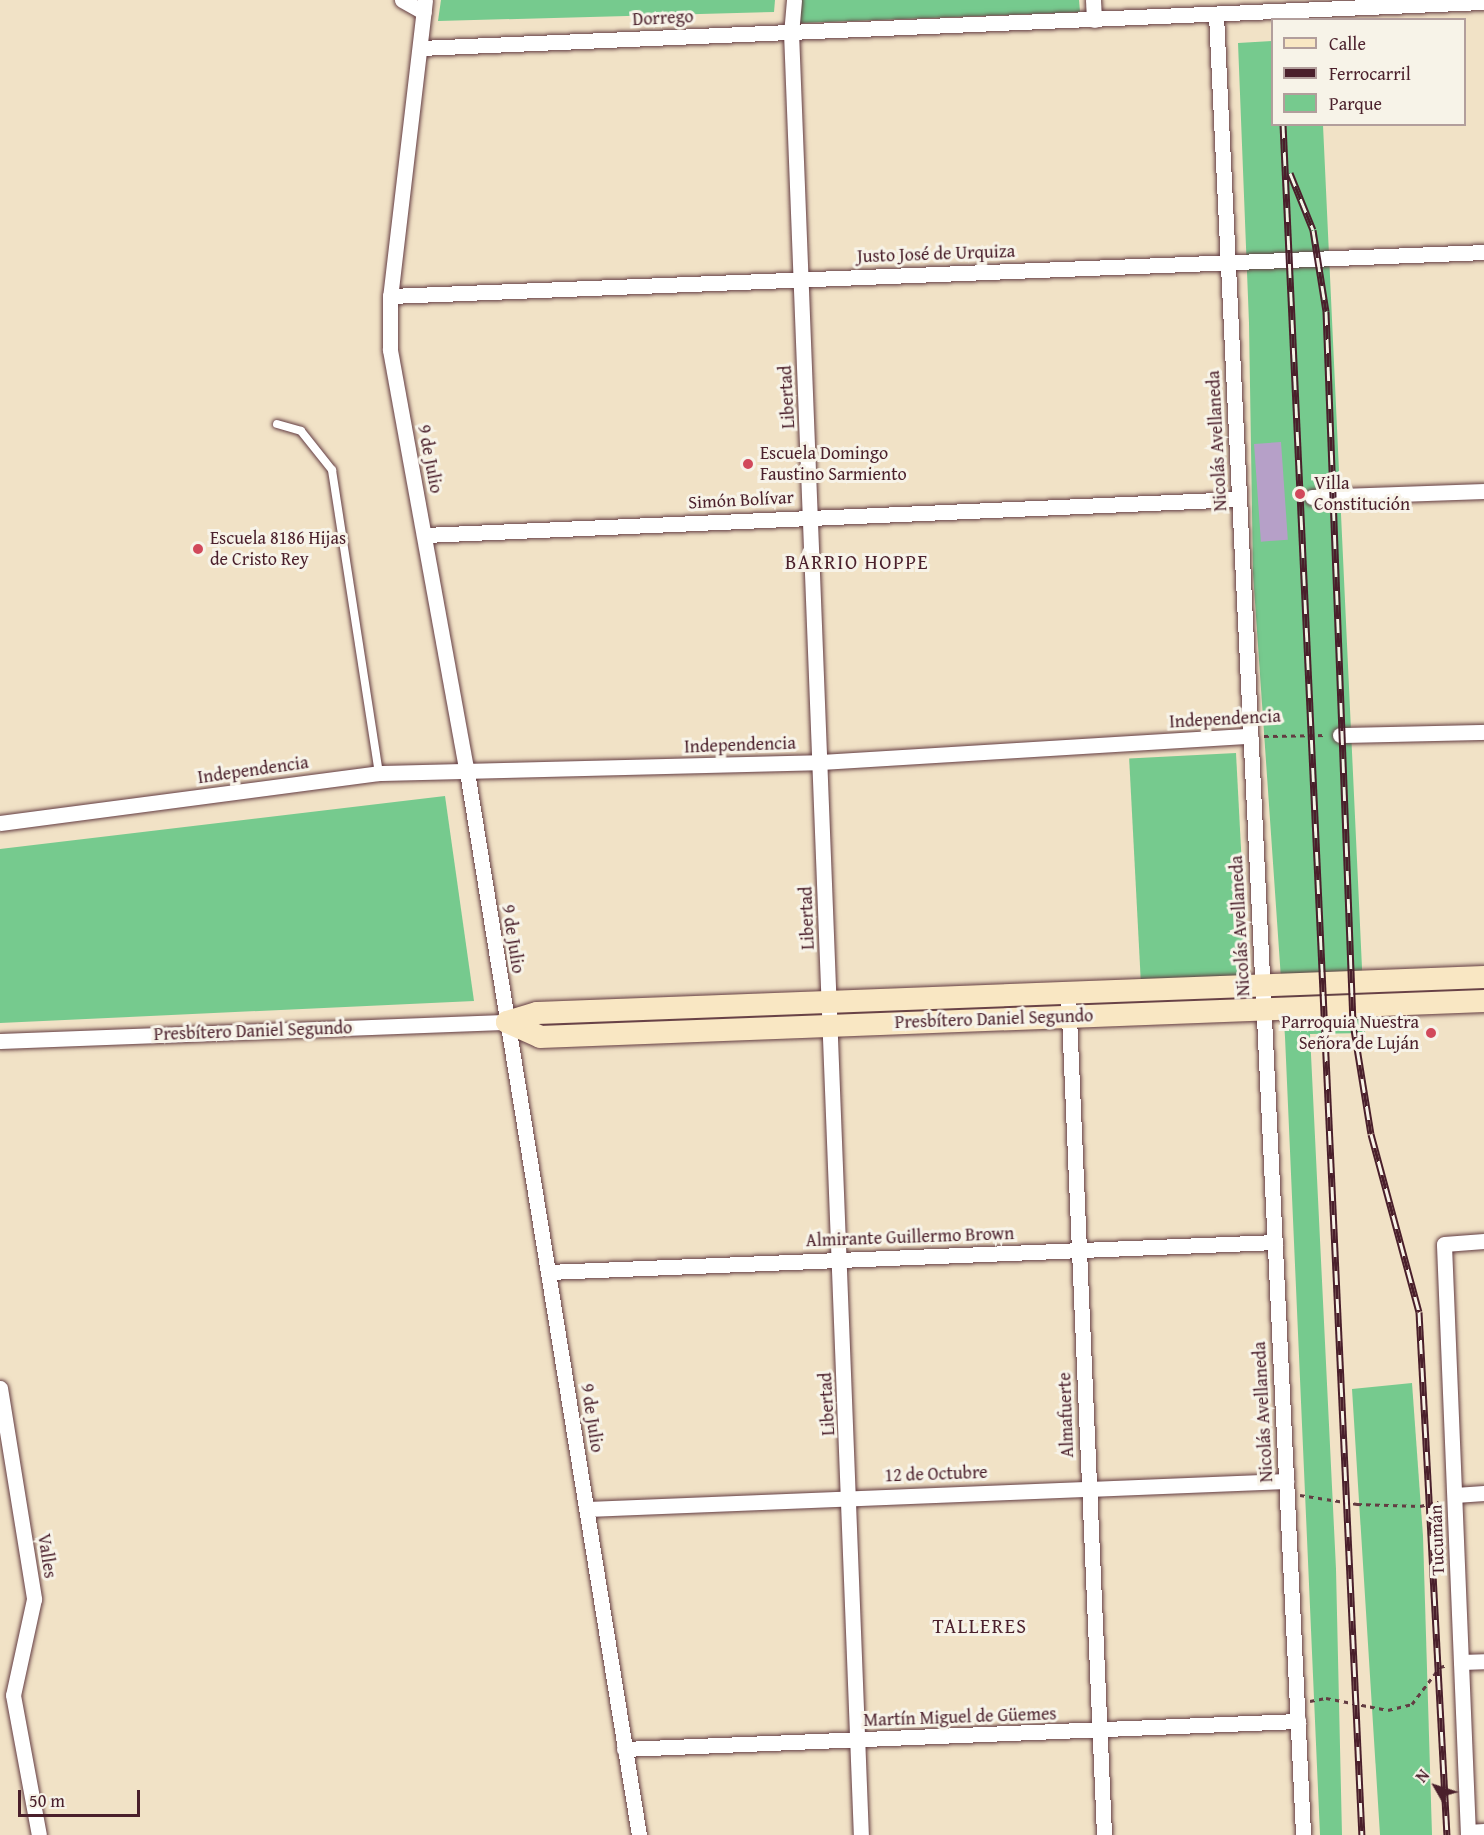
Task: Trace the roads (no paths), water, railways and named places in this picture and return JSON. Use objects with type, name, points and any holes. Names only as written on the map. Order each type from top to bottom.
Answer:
[{"type":"main road","name":"Presbítero Daniel Segundo","points":[[507,1022],[537,1013],[1484,977]]},
{"type":"main road","name":"Presbítero Daniel Segundo","points":[[507,1022],[540,1037],[1484,1000]]},
{"type":"street","points":[[402,0],[425,6]]},
{"type":"street","name":"Libertad","points":[[794,0],[791,32],[800,279],[812,516],[861,1835]]},
{"type":"street","points":[[1093,0],[1094,20]]},
{"type":"street","name":"Dorrego","points":[[420,48],[1216,15],[1297,5],[1484,2]]},
{"type":"street","name":"9 de Julio","points":[[425,6],[390,296],[390,350],[466,772],[639,1835]]},
{"type":"street","name":"Nicolás Avellaneda","points":[[1216,15],[1303,1835]]},
{"type":"street","name":"Justo José de Urquiza","points":[[390,296],[1484,252]]},
{"type":"street","points":[[1311,497],[1484,491]]},
{"type":"street","name":"Simón Bolívar","points":[[425,535],[812,516],[1239,499]]},
{"type":"street","points":[[1340,735],[1484,732]]},
{"type":"street","name":"Independencia","points":[[0,823],[379,772],[466,772],[820,762],[1250,736]]},
{"type":"street","name":"Almafuerte","points":[[1068,993],[1104,1835]]},
{"type":"street","name":"Presbítero Daniel Segundo","points":[[0,1041],[507,1022]]},
{"type":"street","name":"Tucumán","points":[[1468,1833],[1444,1244],[1484,1241]]},
{"type":"street","name":"Almirante Guillermo Brown","points":[[548,1272],[1275,1242]]},
{"type":"street","name":"Valles","points":[[0,1388],[34,1599],[13,1695],[39,1835]]},
{"type":"street","name":"12 de Octubre","points":[[587,1509],[1088,1487],[1286,1487]]},
{"type":"street","points":[[1455,1495],[1484,1493]]},
{"type":"street","points":[[1461,1662],[1484,1661]]},
{"type":"street","name":"Martín Miguel de Güemes","points":[[624,1749],[857,1741],[1298,1720]]},
{"type":"street","points":[[1468,1833],[1484,1831]]},
{"type":"lane","points":[[277,424],[301,431],[332,470],[379,772]]},
{"type":"railway","points":[[1283,126],[1362,1835]]},
{"type":"railway","points":[[1290,173],[1313,230],[1326,311],[1353,1023],[1371,1134],[1419,1312],[1447,1835]]},
{"type":"place","name":"Escuela Domingo Faustino Sarmiento","points":[[748,464]]},
{"type":"place","name":"Villa Constitución","points":[[1300,494]]},
{"type":"place","name":"Escuela 8186 Hijas de Cristo Rey","points":[[198,549]]},
{"type":"place","name":"Parroquia Nuestra Señora de Luján","points":[[1431,1033]]},
{"type":"district","name":"BARRIO HOPPE","points":[[857,561]]},
{"type":"district","name":"TALLERES","points":[[980,1625]]}]
